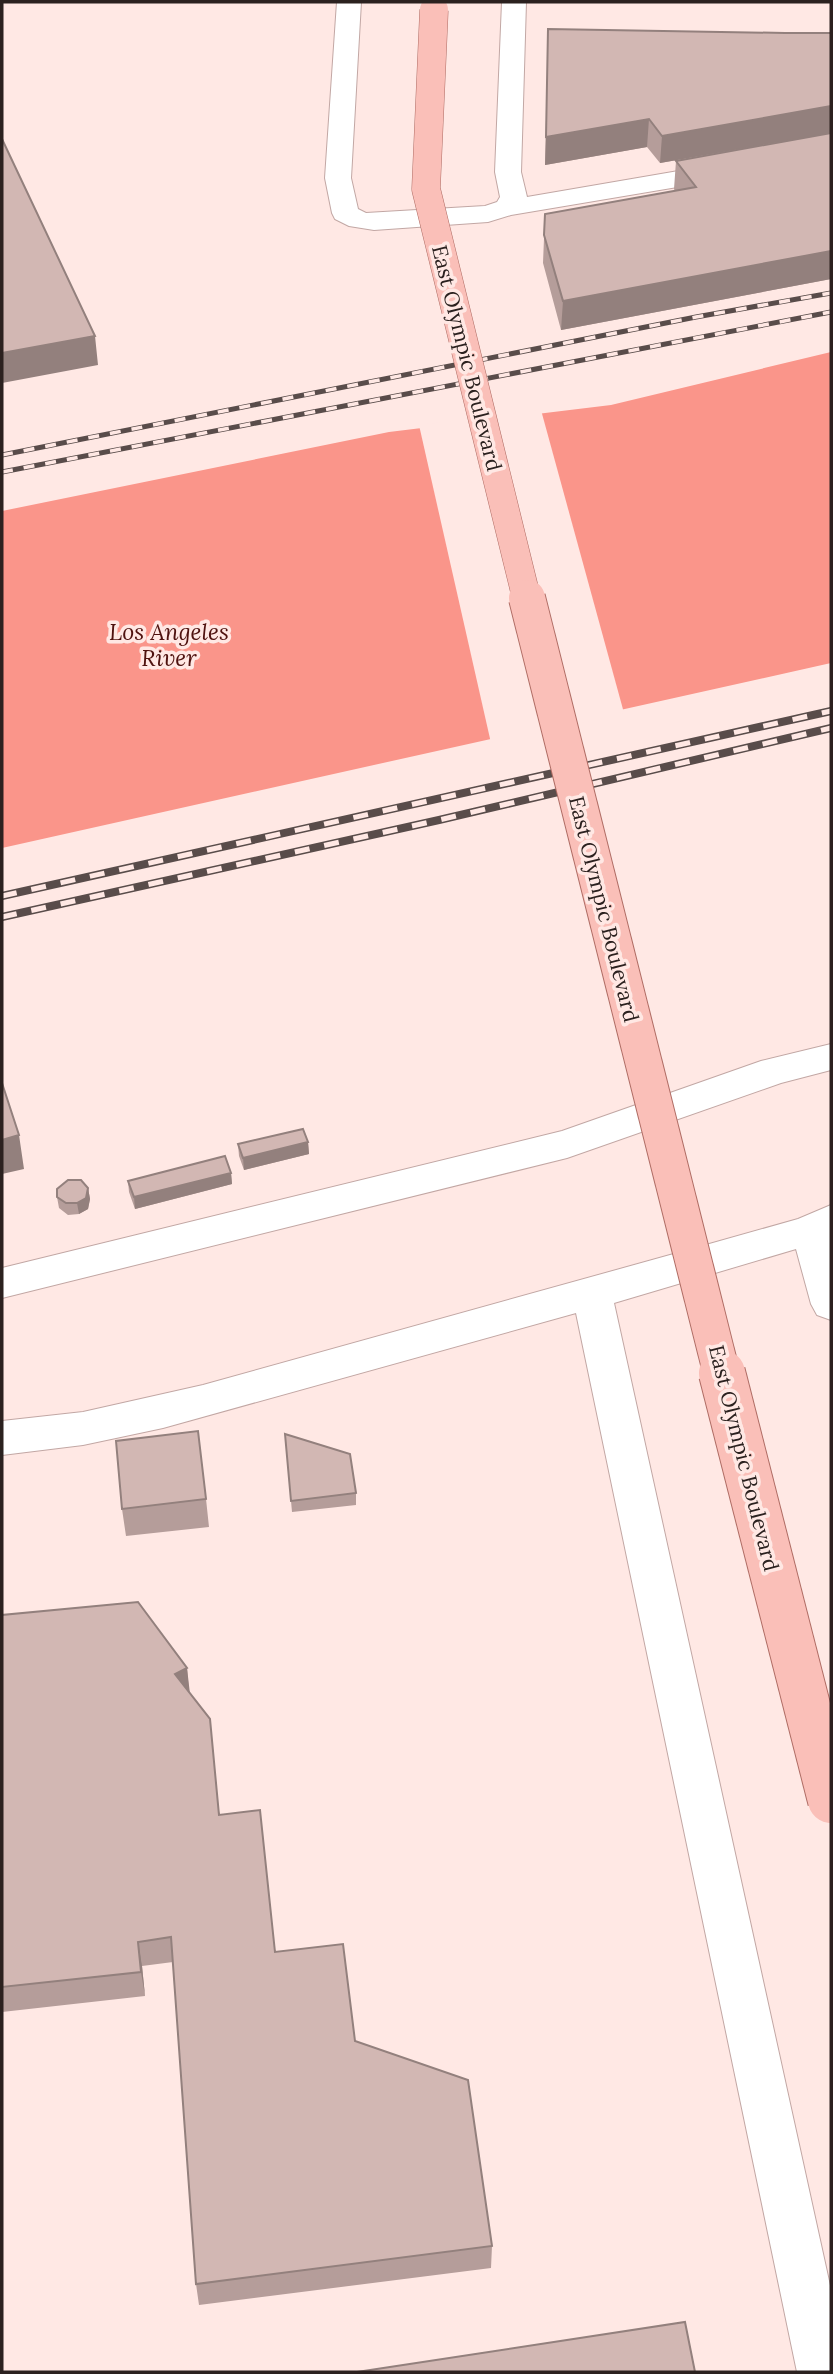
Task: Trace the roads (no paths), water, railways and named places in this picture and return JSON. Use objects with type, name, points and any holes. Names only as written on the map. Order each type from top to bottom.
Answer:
[{"type":"main road","name":"East Olympic Boulevard","points":[[434,10],[426,189],[619,971],[831,1800]]},
{"type":"lane","points":[[349,2],[338,178],[345,213],[359,220],[374,222],[488,214],[506,208],[629,189],[750,166]]},
{"type":"lane","points":[[506,208],[514,198],[508,172],[514,2]]},
{"type":"lane","points":[[2,1283],[567,1144],[774,1071],[831,1057]]},
{"type":"lane","points":[[2,1438],[40,1436],[166,1410],[592,1295],[821,1225],[831,1304]]},
{"type":"lane","points":[[592,1295],[823,2372]]},
{"type":"water","name":"Los Angeles River","points":[[831,352],[831,663],[2,848],[2,511],[389,432],[611,405]]},
{"type":"railway","points":[[2,455],[696,317],[831,293]]},
{"type":"railway","points":[[2,472],[831,312]]},
{"type":"railway","points":[[2,896],[831,711]]},
{"type":"railway","points":[[2,917],[439,820],[831,728]]}]
